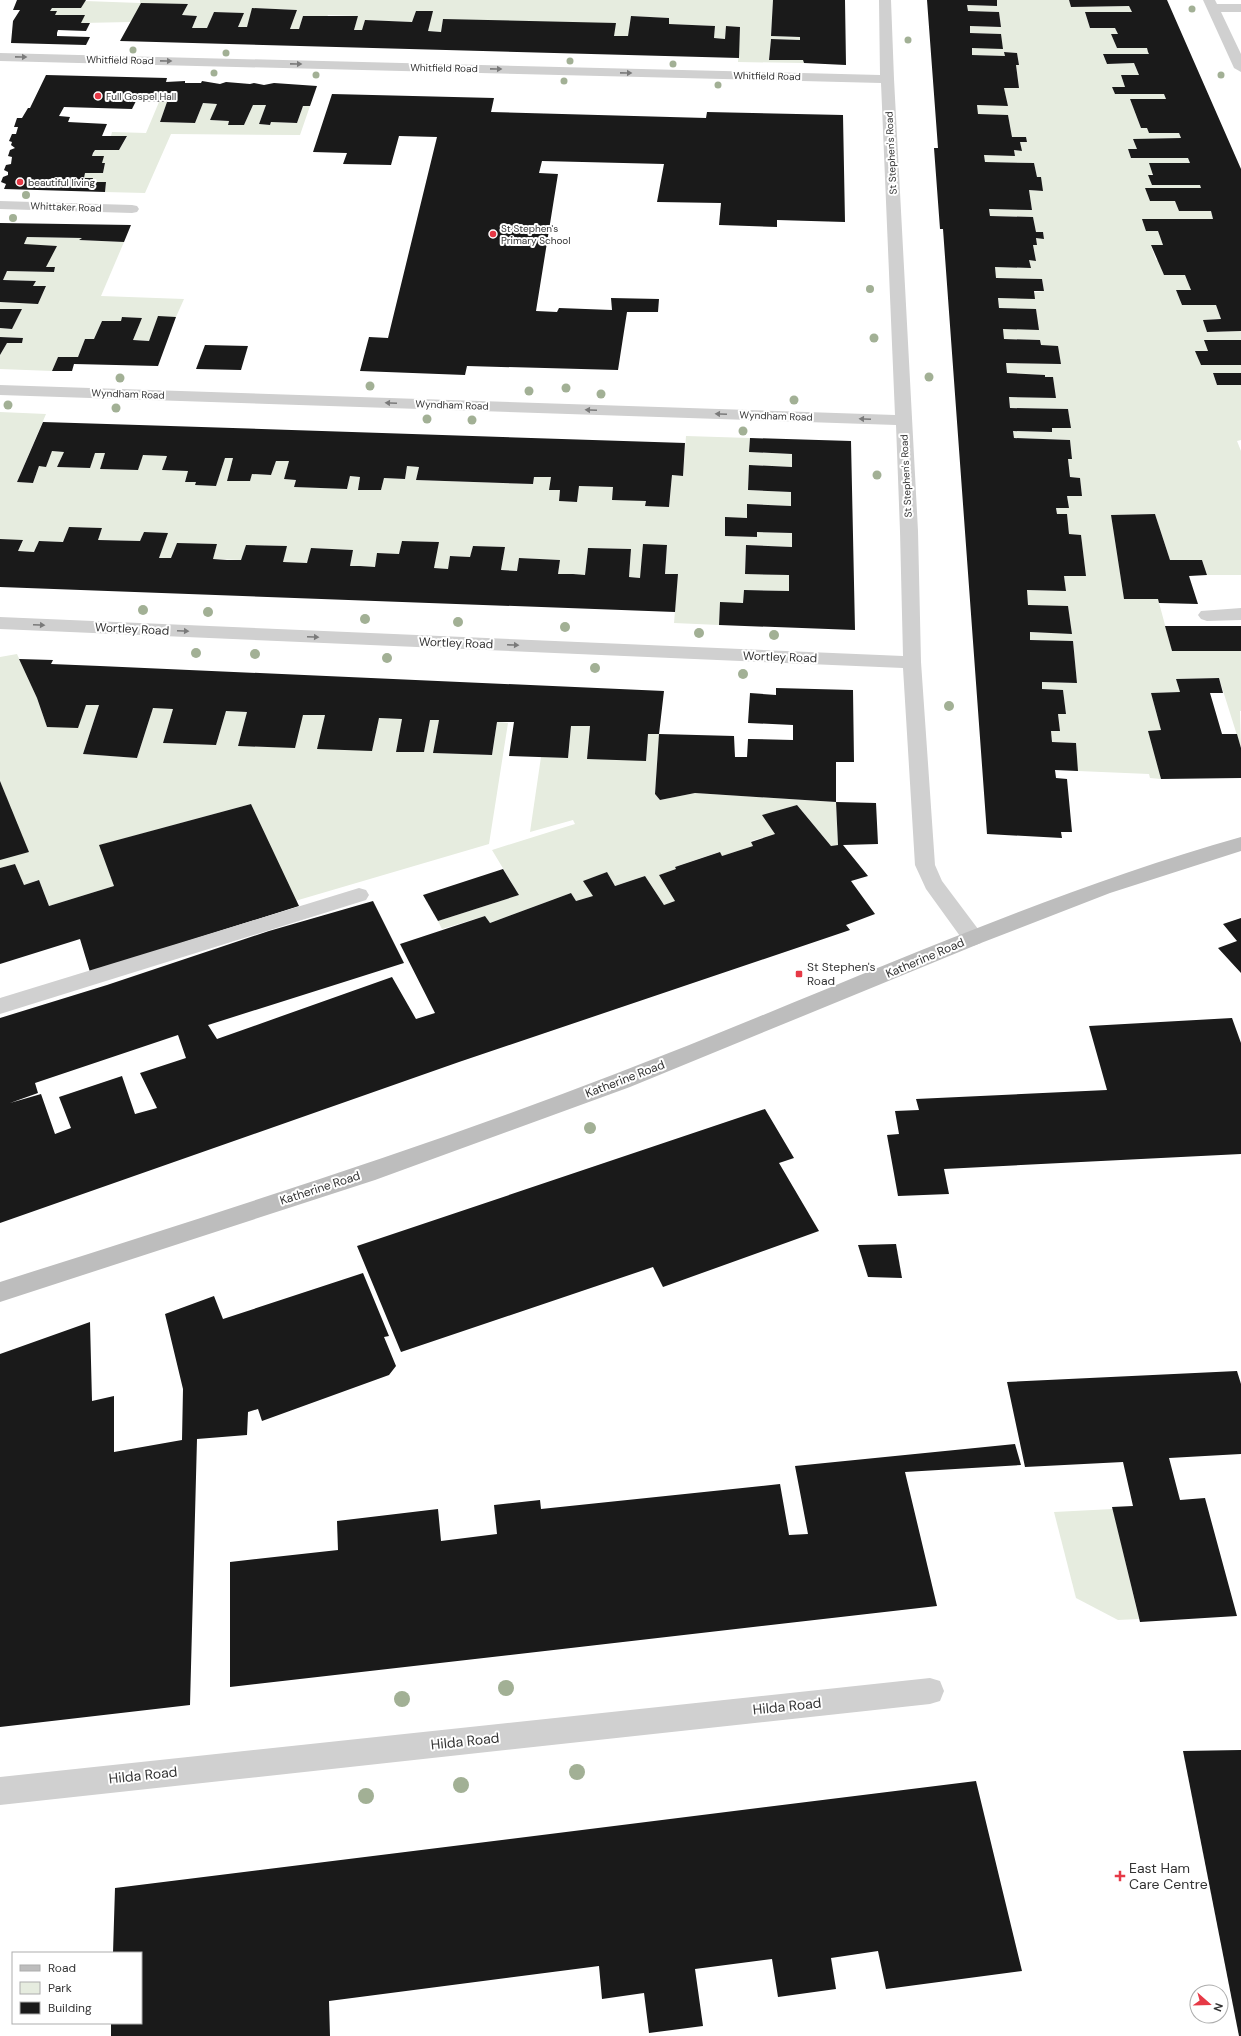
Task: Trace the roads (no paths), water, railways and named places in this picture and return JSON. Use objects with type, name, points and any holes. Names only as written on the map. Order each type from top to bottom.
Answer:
[{"type":"main road","name":"Katherine Road","points":[[0,1292],[367,1173],[607,1086],[816,1003],[973,938],[1102,888],[1241,844]]},
{"type":"street","name":"St Stephen's Road","points":[[885,0],[887,79],[909,531],[912,662],[925,864],[933,884],[973,938]]},
{"type":"street","points":[[1211,4],[1241,8]]},
{"type":"street","points":[[1211,4],[1241,68]]},
{"type":"street","name":"Whitfield Road","points":[[0,57],[887,79]]},
{"type":"street","name":"Whittaker Road","points":[[0,205],[132,209]]},
{"type":"street","name":"Wyndham Road","points":[[0,390],[904,420]]},
{"type":"street","points":[[1207,614],[1241,614]]},
{"type":"street","name":"Wortley Road","points":[[0,623],[912,662]]},
{"type":"street","points":[[0,1006],[359,895]]},
{"type":"street","name":"Hilda Road","points":[[0,1791],[930,1690]]},
{"type":"place","name":"Full Gospel Hall","points":[[98,96]]},
{"type":"place","name":"beautiful living","points":[[20,182]]},
{"type":"place","name":"St Stephen's Primary School","points":[[493,234]]},
{"type":"place","name":"St Stephen's Road","points":[[799,974]]},
{"type":"place","name":"East Ham Care Centre","points":[[1120,1876]]}]
